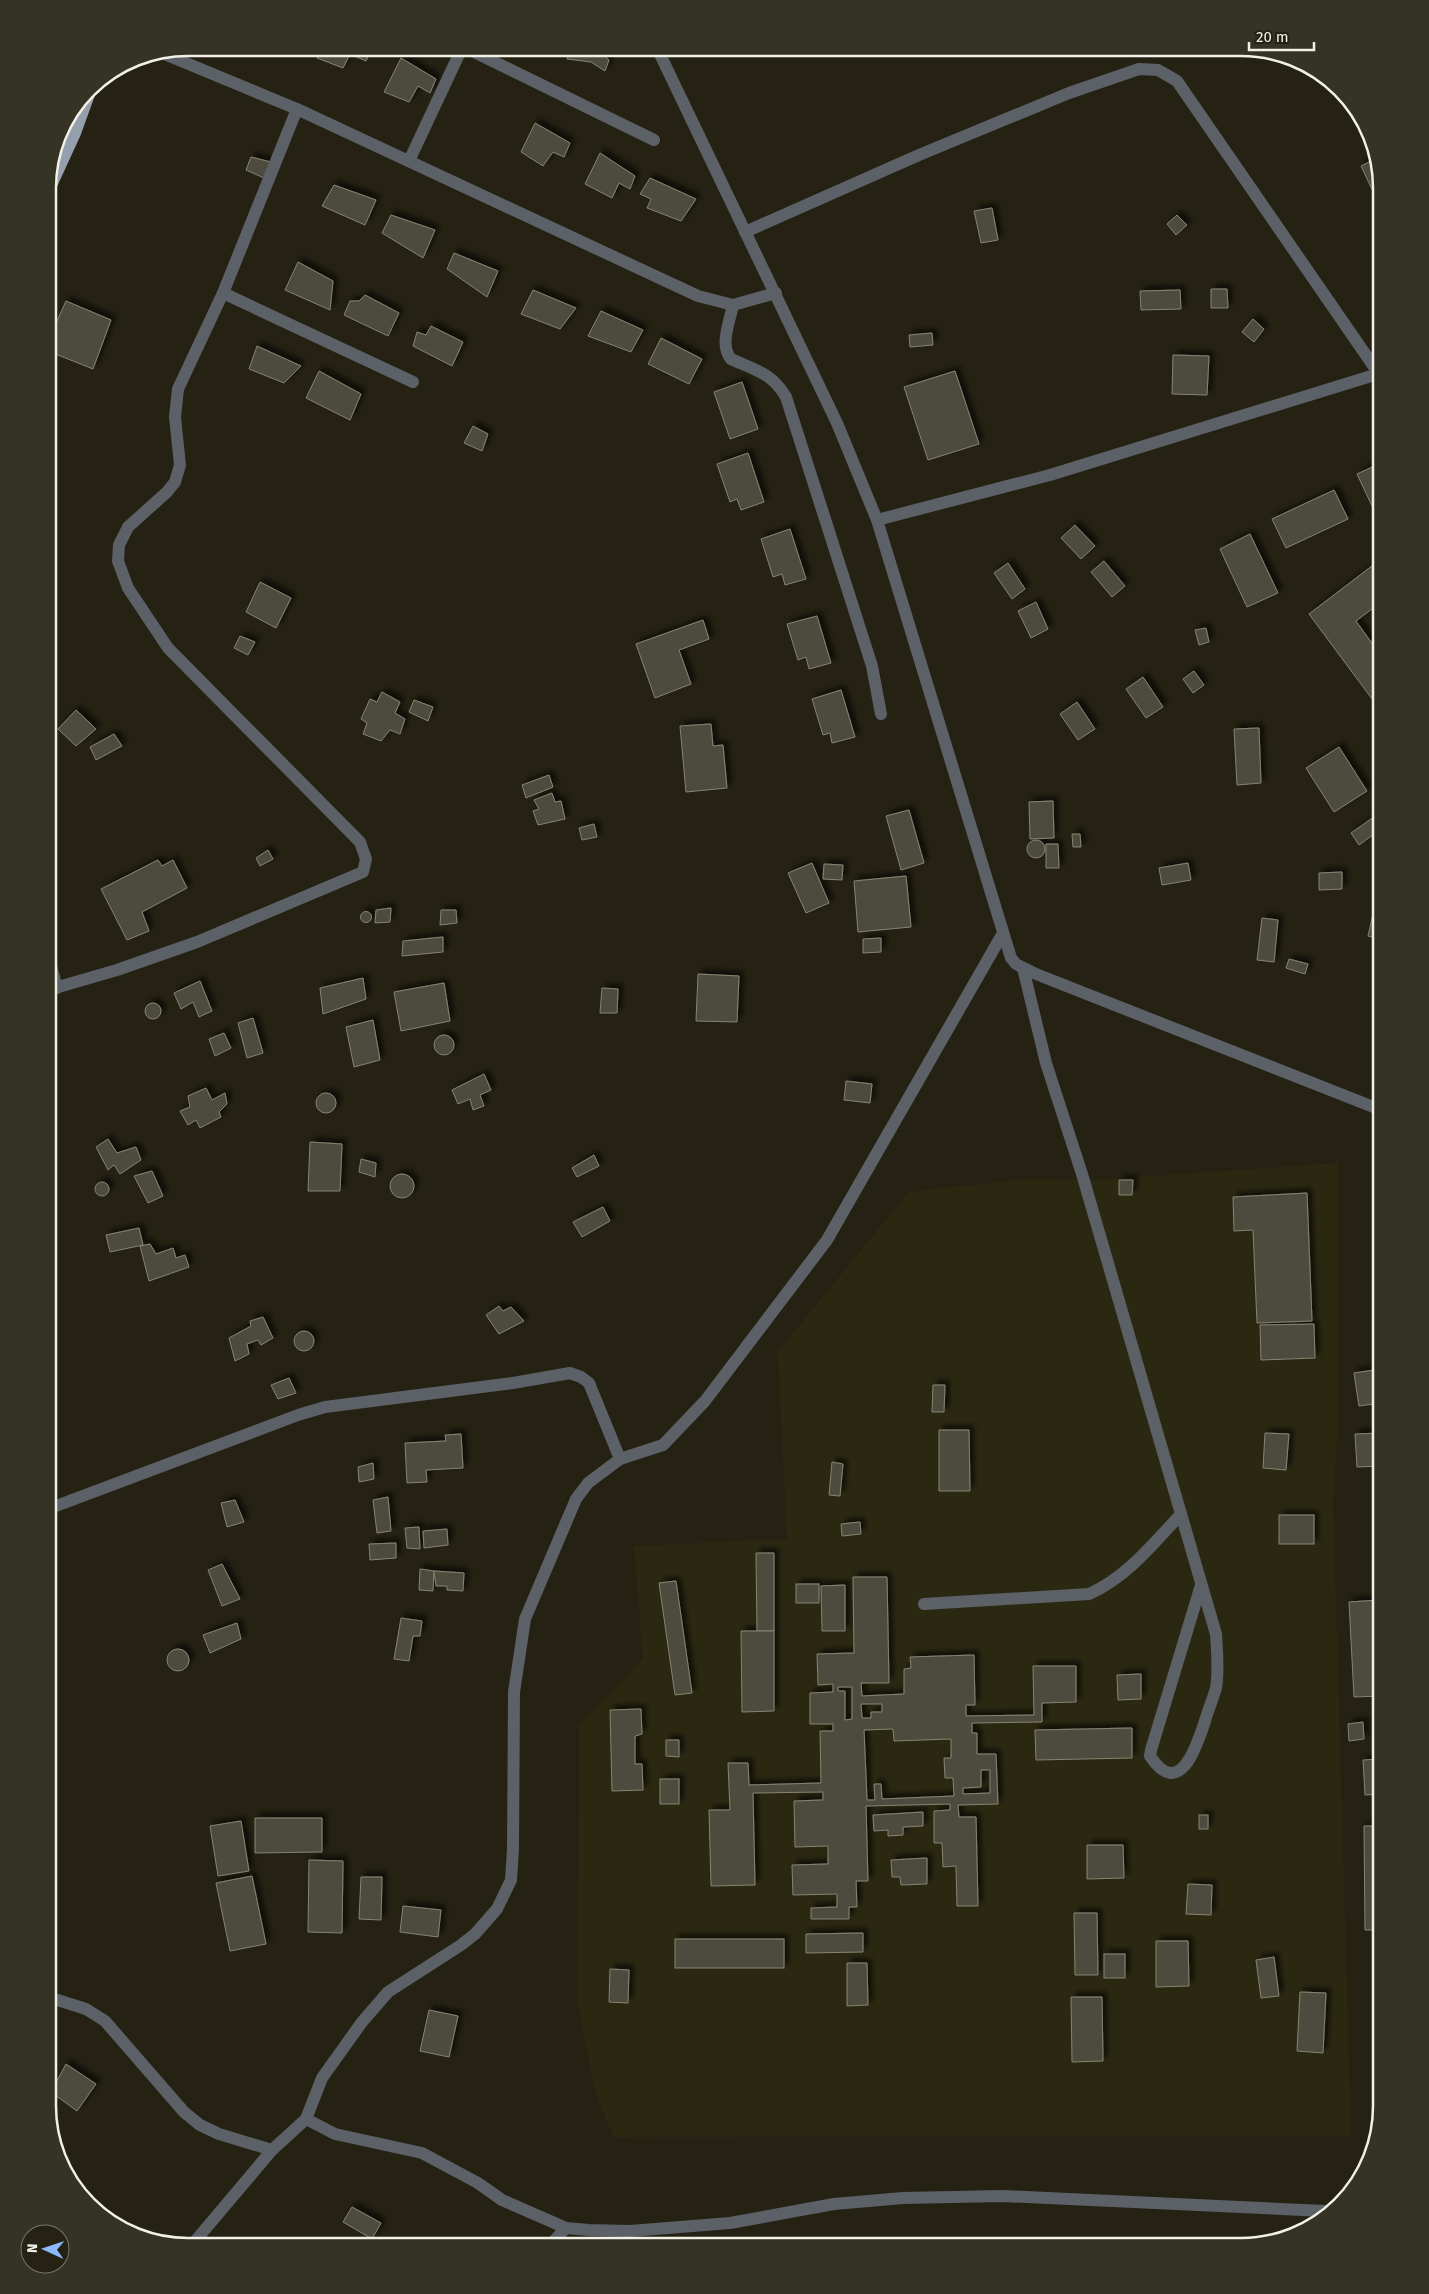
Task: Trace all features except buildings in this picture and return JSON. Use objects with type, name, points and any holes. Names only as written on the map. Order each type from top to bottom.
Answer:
[{"type":"main road","points":[[57,173],[76,133],[85,105]]},
{"type":"street","points":[[409,161],[458,56]]},
{"type":"street","points":[[483,56],[654,140]]},
{"type":"street","points":[[662,56],[837,424],[877,520],[1011,958],[1024,968],[1373,1106]]},
{"type":"street","points":[[172,57],[297,109],[698,296],[733,304],[776,293]]},
{"type":"street","points":[[745,232],[919,155],[1069,93],[1139,69],[1158,70],[1177,81],[1373,363]]},
{"type":"street","points":[[57,988],[117,970],[232,928],[363,872],[366,859],[360,842],[168,648],[128,588],[118,561],[119,545],[128,528],[167,492],[174,482],[180,465],[175,417],[178,389],[223,293],[297,109]]},
{"type":"street","points":[[223,293],[413,382]]},
{"type":"street","points":[[733,304],[726,342],[727,355],[730,359],[770,377],[778,384],[786,397],[872,666],[881,714]]},
{"type":"street","points":[[877,520],[1050,475],[1373,375]]},
{"type":"street","points":[[199,2237],[272,2150],[306,2119],[322,2078],[362,2022],[388,1992],[475,1934],[497,1909],[511,1880],[513,1849],[514,1692],[525,1619],[576,1499],[588,1483],[620,1458],[663,1445],[705,1401],[826,1240],[1003,933]]},
{"type":"street","points":[[1024,968],[1046,1063],[1082,1174],[1216,1634],[1218,1660],[1216,1687],[1196,1749],[1188,1763],[1181,1770],[1170,1772],[1155,1764],[1150,1756],[1201,1585]]},
{"type":"street","points":[[56,1506],[298,1415],[325,1407],[570,1374],[581,1377],[589,1383],[620,1458]]},
{"type":"street","points":[[924,1604],[1089,1594],[1107,1586],[1128,1570],[1181,1514]]},
{"type":"street","points":[[56,2000],[86,2009],[105,2021],[184,2112],[200,2125],[219,2134],[272,2150]]},
{"type":"street","points":[[306,2119],[335,2134],[422,2154],[478,2183],[502,2200],[566,2228],[630,2231],[721,2224],[834,2204],[912,2198],[1003,2196],[1319,2212]]},
{"type":"street","points":[[557,2237],[566,2228]]},
{"type":"shaded area","points":[[1338,1163],[1338,1423],[1333,1502],[1351,2136],[613,2137],[595,2090],[578,2003],[579,1725],[643,1659],[634,1546],[787,1539],[778,1351],[909,1192],[1028,1179],[1096,1180]]}]
